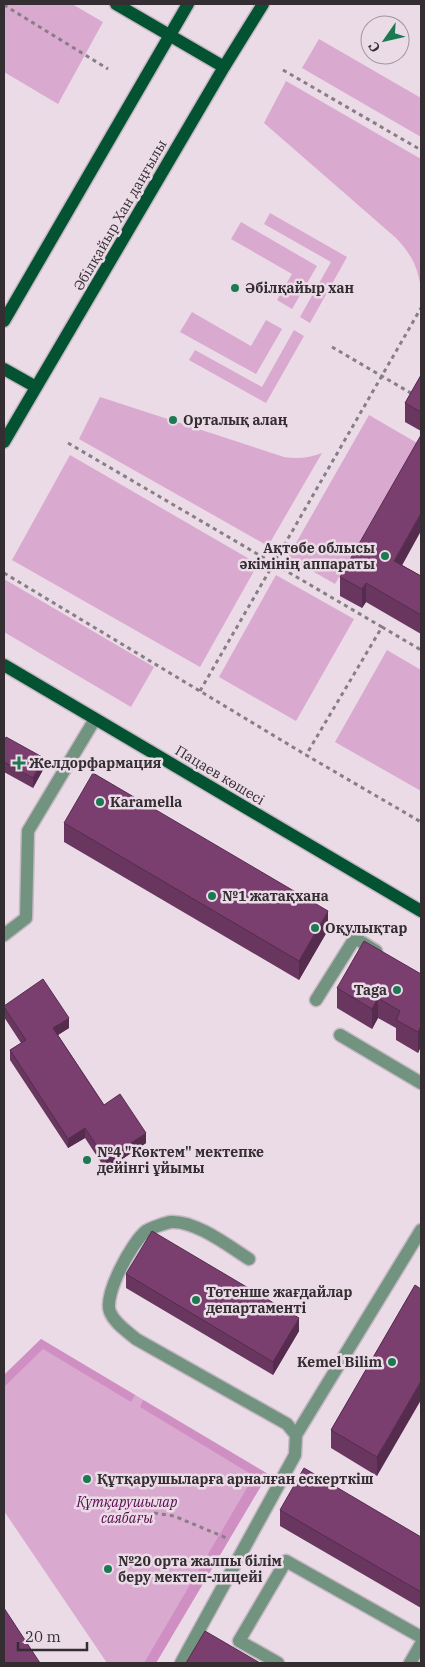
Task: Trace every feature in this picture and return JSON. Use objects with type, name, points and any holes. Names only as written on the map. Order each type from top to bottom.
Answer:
[{"type":"main road","points":[[116,4],[224,68]]},
{"type":"main road","points":[[4,321],[188,4]]},
{"type":"main road","name":"Әбілқайыр Хан даңғылы","points":[[4,442],[263,4]]},
{"type":"main road","points":[[4,369],[36,387]]},
{"type":"main road","name":"Пацаев көшесі","points":[[4,665],[421,911]]},
{"type":"lane","points":[[4,935],[26,918],[28,831],[95,719]]},
{"type":"lane","points":[[316,1000],[355,938],[388,958]]},
{"type":"lane","points":[[340,1035],[421,1083]]},
{"type":"lane","points":[[250,1260],[196,1227],[172,1222],[147,1231],[129,1252],[112,1286],[109,1310],[117,1324],[136,1339],[268,1412],[287,1424],[296,1435]]},
{"type":"lane","points":[[181,1663],[295,1455],[296,1435],[421,1230]]},
{"type":"lane","points":[[278,1663],[239,1641],[286,1561],[421,1637]]},
{"type":"lane","points":[[410,1663],[421,1644]]},
{"type":"path","points":[[4,5],[108,69]]},
{"type":"path","points":[[283,70],[421,150]]},
{"type":"path","points":[[200,691],[421,308]]},
{"type":"path","points":[[332,347],[421,399]]},
{"type":"path","points":[[68,443],[421,650]]},
{"type":"path","points":[[4,573],[421,822]]},
{"type":"path","points":[[306,755],[382,627]]},
{"type":"path","points":[[154,1513],[174,1516],[234,1541]]},
{"type":"green space","points":[[4,4],[72,4],[103,22],[58,104],[4,72]]},
{"type":"green space","points":[[319,39],[360,63],[360,65],[364,65],[421,98],[421,137],[302,68]]},
{"type":"green space","points":[[286,81],[421,159],[420,283],[412,259],[396,238],[264,123]]},
{"type":"green space","points":[[270,213],[347,257],[310,323],[300,317],[331,262],[264,224]]},
{"type":"green space","points":[[241,222],[317,266],[292,309],[277,300],[292,274],[231,239]]},
{"type":"green space","points":[[192,312],[251,346],[266,320],[282,329],[256,374],[180,332]]},
{"type":"green space","points":[[294,330],[304,336],[266,403],[189,360],[195,350],[262,387]]},
{"type":"green space","points":[[100,397],[284,457],[303,458],[322,453],[268,546],[79,439]]},
{"type":"green space","points":[[369,415],[417,443],[335,584],[288,557]]},
{"type":"green space","points":[[70,455],[258,564],[200,667],[12,560]]},
{"type":"green space","points":[[276,575],[354,619],[296,721],[219,677]]},
{"type":"green space","points":[[4,579],[154,667],[131,707],[4,632]]},
{"type":"green space","points":[[387,650],[421,670],[421,791],[335,742]]},
{"type":"green space","name":"Құтқарушылар саябағы","points":[[41,1339],[268,1474],[156,1663],[107,1663],[4,1511],[4,1375]]},
{"type":"shaded area","points":[[41,1339],[135,1395],[131,1402],[43,1349],[4,1387],[4,1375]]},
{"type":"shaded area","points":[[143,1400],[268,1474],[156,1663],[144,1663],[254,1476],[140,1407]]},
{"type":"building","points":[[421,375],[421,412],[405,403]]},
{"type":"building","name":"Ақтөбе облысы әкімінің аппараты","points":[[421,435],[421,513],[394,561],[421,576],[421,615],[366,583],[362,589],[340,577]]},
{"type":"building","points":[[6,737],[44,758],[33,778],[4,762],[4,741]]},
{"type":"building","name":"№1 жатақхана","points":[[93,773],[328,911],[299,961],[64,823]]},
{"type":"building","points":[[364,941],[421,974],[421,1026],[418,1032],[396,1020],[400,1011],[378,998],[372,1009],[337,988]]},
{"type":"building","points":[[43,979],[69,1018],[53,1028],[104,1105],[120,1094],[146,1133],[106,1160],[85,1128],[68,1139],[10,1050],[26,1040],[4,1006]]},
{"type":"building","name":"Төтенше жағдайлар департаменті","points":[[152,1231],[299,1318],[273,1362],[126,1274]]},
{"type":"building","points":[[415,1285],[421,1289],[421,1381],[377,1457],[331,1430]]},
{"type":"building","points":[[304,1468],[421,1537],[421,1592],[280,1510]]},
{"type":"building","points":[[4,1608],[40,1663],[4,1663]]},
{"type":"building","points":[[205,1631],[260,1663],[186,1663]]},
{"type":"place","name":"Әбілқайыр хан","points":[[235,288]]},
{"type":"place","name":"Орталық алаң","points":[[173,420]]},
{"type":"place","name":"Ақтөбе облысы әкімінің аппараты","points":[[385,556]]},
{"type":"place","name":"Желдорфармация","points":[[19,763]]},
{"type":"place","name":"Karamella","points":[[100,802]]},
{"type":"place","name":"№1 жатақхана","points":[[212,896]]},
{"type":"place","name":"Оқулықтар","points":[[315,928]]},
{"type":"place","name":"Taga","points":[[397,990]]},
{"type":"place","name":"№4 \"Көктем\" мектепке дейінгі ұйымы","points":[[87,1160]]},
{"type":"place","name":"Төтенше жағдайлар департаменті","points":[[196,1300]]},
{"type":"place","name":"Kemel Bilim","points":[[392,1362]]},
{"type":"place","name":"Құтқарушыларға арналған ескерткіш","points":[[87,1479]]},
{"type":"place","name":"№20 орта жалпы білім беру мектеп-лицейі","points":[[108,1569]]}]
